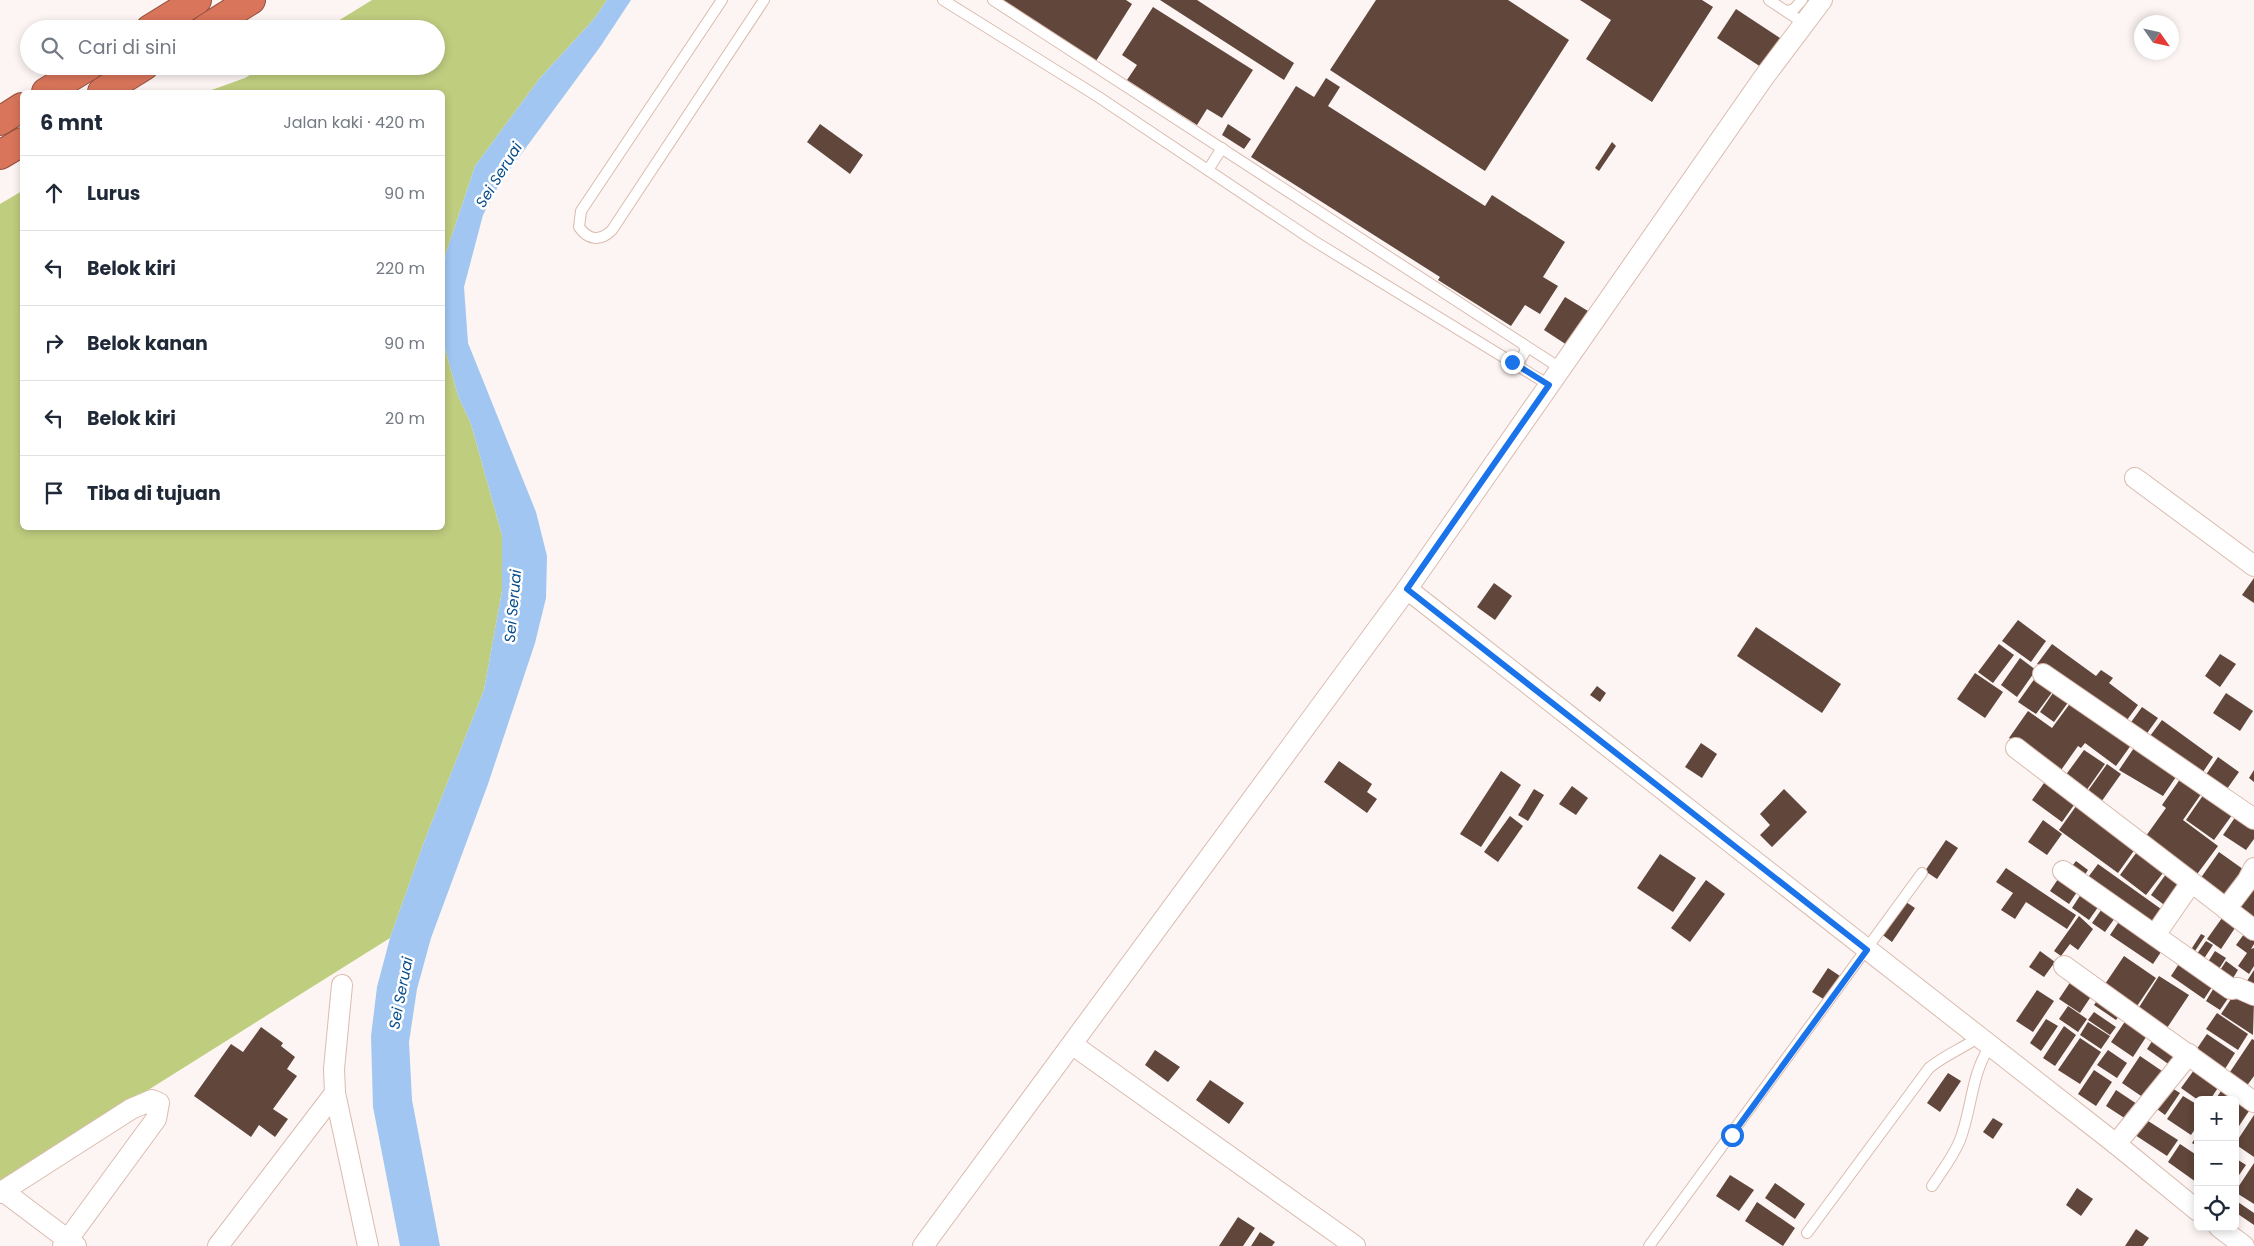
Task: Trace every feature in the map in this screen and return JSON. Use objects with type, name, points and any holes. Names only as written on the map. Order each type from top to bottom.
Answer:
[{"type":"highway","points":[[165,20],[197,0]]},
{"type":"highway","points":[[219,20],[251,0]]},
{"type":"highway","points":[[49,90],[74,75]]},
{"type":"highway","points":[[105,90],[129,75]]},
{"type":"highway","points":[[0,121],[20,108]]},
{"type":"highway","points":[[0,155],[20,143]]},
{"type":"street","points":[[923,1246],[1073,1045],[1407,589],[1764,77],[1805,24],[1816,0]]},
{"type":"street","points":[[2135,478],[2254,566]]},
{"type":"street","points":[[1407,589],[1985,1041],[2194,1208]]},
{"type":"street","points":[[2044,674],[2254,819]]},
{"type":"street","points":[[2016,748],[2254,930]]},
{"type":"street","points":[[2226,909],[2248,880],[2254,868]]},
{"type":"street","points":[[2063,871],[2231,989],[2238,988],[2254,995]]},
{"type":"street","points":[[2155,936],[2191,883]]},
{"type":"street","points":[[2064,966],[2254,1102]]},
{"type":"street","points":[[342,985],[334,1069],[335,1093],[368,1246]]},
{"type":"street","points":[[1073,1045],[1355,1246]]},
{"type":"street","points":[[2116,1144],[2188,1054]]},
{"type":"street","points":[[218,1246],[335,1093]]},
{"type":"street","points":[[152,1100],[159,1103],[160,1111],[152,1125],[69,1244],[2,1192],[131,1109],[152,1100]]},
{"type":"lane","points":[[722,0],[581,210],[579,227],[584,234],[591,238],[602,238],[612,230],[764,0]]},
{"type":"lane","points":[[943,0],[1097,96],[1314,241],[1549,385]]},
{"type":"lane","points":[[993,0],[1560,368]]},
{"type":"lane","points":[[1769,0],[1805,24]]},
{"type":"lane","points":[[1787,11],[1816,0]]},
{"type":"lane","points":[[1208,170],[1222,148]]},
{"type":"lane","points":[[1512,362],[1519,362],[1524,356],[1526,350],[1523,344]]},
{"type":"lane","points":[[1650,1246],[1922,874]]},
{"type":"lane","points":[[1932,1186],[1952,1157],[1960,1140],[1985,1041]]},
{"type":"lane","points":[[1807,1233],[1929,1068],[1944,1056],[1985,1041]]},
{"type":"green space","points":[[372,0],[607,0],[594,19],[540,78],[475,166],[446,253],[445,263],[445,90],[212,90],[250,75],[445,75],[445,20],[340,20]]},
{"type":"green space","points":[[20,192],[20,530],[445,530],[445,348],[458,396],[471,424],[502,535],[502,591],[484,690],[424,842],[390,938],[0,1183],[0,204]]},
{"type":"water","name":"Sei Seruai","points":[[607,0],[631,0],[600,47],[500,183],[483,215],[464,287],[468,343],[536,512],[547,556],[546,598],[535,643],[488,784],[431,938],[417,989],[409,1042],[412,1100],[440,1246],[400,1246],[373,1107],[371,1036],[377,987],[390,938],[424,842],[484,690],[502,591],[502,535],[471,424],[458,396],[445,348],[446,253],[475,166],[540,78],[594,19]]},
{"type":"building","points":[[1002,0],[1126,0],[1132,4],[1096,61]]},
{"type":"building","points":[[1160,0],[1197,0],[1294,63],[1284,80]]},
{"type":"building","points":[[1376,0],[1508,0],[1569,40],[1485,171],[1330,70]]},
{"type":"building","points":[[1580,0],[1702,0],[1713,7],[1652,102],[1586,59],[1611,20]]},
{"type":"building","points":[[1153,7],[1253,70],[1222,118],[1207,109],[1197,125],[1127,80],[1137,65],[1122,55]]},
{"type":"building","points":[[1736,9],[1783,40],[1764,69],[1717,38]]},
{"type":"building","points":[[1326,78],[1340,87],[1328,106],[1485,206],[1492,195],[1565,242],[1543,277],[1558,286],[1540,314],[1525,305],[1511,326],[1438,280],[1440,277],[1251,157],[1296,86],[1314,97]]},
{"type":"building","points":[[820,124],[863,155],[850,174],[807,142]]},
{"type":"building","points":[[1228,124],[1251,139],[1244,149],[1222,135]]},
{"type":"building","points":[[1612,142],[1616,146],[1599,171],[1595,168]]},
{"type":"building","points":[[1565,297],[1588,311],[1567,345],[1544,330]]},
{"type":"building","points":[[2254,578],[2254,603],[2242,595]]},
{"type":"building","points":[[1494,583],[1512,596],[1495,620],[1477,607]]},
{"type":"building","points":[[2018,620],[2046,641],[2031,662],[2002,641]]},
{"type":"building","points":[[1756,627],[1841,684],[1822,713],[1737,656]]},
{"type":"building","points":[[1999,644],[2014,655],[1993,683],[1978,672]]},
{"type":"building","points":[[2052,644],[2096,676],[2101,670],[2113,678],[2109,683],[2138,705],[2124,724],[2037,664]]},
{"type":"building","points":[[2220,654],[2236,664],[2220,687],[2205,676]]},
{"type":"building","points":[[2020,658],[2036,670],[2017,697],[2001,685]]},
{"type":"building","points":[[1975,673],[2003,692],[1985,718],[1957,699]]},
{"type":"building","points":[[2038,674],[2056,687],[2036,714],[2018,702]]},
{"type":"building","points":[[1597,686],[1606,693],[1600,702],[1590,695]]},
{"type":"building","points":[[2057,687],[2072,697],[2054,722],[2040,712]]},
{"type":"building","points":[[2226,693],[2253,711],[2240,731],[2213,713]]},
{"type":"building","points":[[2074,698],[2134,741],[2116,766],[2085,743],[2081,748],[2078,746],[2059,773],[2009,738],[2028,711],[2052,728]]},
{"type":"building","points":[[2142,707],[2158,718],[2145,736],[2129,725]]},
{"type":"building","points":[[2162,720],[2213,757],[2199,778],[2147,740]]},
{"type":"building","points":[[2138,742],[2180,771],[2163,796],[2119,770]]},
{"type":"building","points":[[1701,743],[1717,754],[1702,778],[1685,767]]},
{"type":"building","points":[[2084,750],[2105,764],[2086,791],[2065,776]]},
{"type":"building","points":[[2218,757],[2239,772],[2222,796],[2201,782]]},
{"type":"building","points":[[1339,761],[1372,784],[1367,792],[1377,799],[1367,813],[1324,782]]},
{"type":"building","points":[[2107,764],[2121,774],[2099,805],[2085,795]]},
{"type":"building","points":[[2254,770],[2254,782],[2249,778]]},
{"type":"building","points":[[1501,771],[1521,785],[1481,847],[1460,834]]},
{"type":"building","points":[[2183,775],[2204,790],[2183,820],[2218,846],[2192,881],[2141,843],[2166,808],[2162,805]]},
{"type":"building","points":[[2044,783],[2074,805],[2062,822],[2032,800]]},
{"type":"building","points":[[1572,786],[1588,798],[1576,815],[1559,804]]},
{"type":"building","points":[[1534,789],[1544,795],[1528,821],[1518,815]]},
{"type":"building","points":[[1784,789],[1807,812],[1772,847],[1760,835],[1770,825],[1760,814]]},
{"type":"building","points":[[2206,791],[2235,811],[2214,840],[2186,820]]},
{"type":"building","points":[[2079,802],[2138,845],[2118,873],[2059,830]]},
{"type":"building","points":[[1510,816],[1523,826],[1498,862],[1484,852]]},
{"type":"building","points":[[2236,816],[2254,828],[2254,839],[2246,850],[2223,835]]},
{"type":"building","points":[[2043,820],[2062,834],[2047,855],[2028,842]]},
{"type":"building","points":[[1946,840],[1958,848],[1937,879],[1925,871]]},
{"type":"building","points":[[2139,849],[2166,869],[2146,895],[2120,875]]},
{"type":"building","points":[[2219,852],[2247,872],[2228,899],[2200,879]]},
{"type":"building","points":[[1660,854],[1696,878],[1673,912],[1637,888]]},
{"type":"building","points":[[2076,861],[2088,870],[2082,879],[2069,870]]},
{"type":"building","points":[[2098,864],[2161,909],[2146,930],[2083,884]]},
{"type":"building","points":[[2006,868],[2076,915],[2067,929],[2026,902],[2015,919],[2001,910],[2013,893],[1996,882]]},
{"type":"building","points":[[2166,874],[2182,885],[2167,907],[2151,895]]},
{"type":"building","points":[[2060,876],[2079,889],[2069,904],[2050,891]]},
{"type":"building","points":[[1706,880],[1725,894],[1690,942],[1671,928]]},
{"type":"building","points":[[2254,881],[2254,927],[2229,909]]},
{"type":"building","points":[[2083,891],[2101,903],[2089,920],[2072,908]]},
{"type":"building","points":[[1903,900],[1915,908],[1892,942],[1880,933]]},
{"type":"building","points":[[2104,906],[2117,915],[2105,932],[2092,923]]},
{"type":"building","points":[[2079,916],[2093,929],[2078,950],[2070,944],[2061,956],[2054,951]]},
{"type":"building","points":[[2122,917],[2165,946],[2153,964],[2110,935]]},
{"type":"building","points":[[2222,918],[2235,928],[2221,949],[2207,939]]},
{"type":"building","points":[[2247,930],[2254,935],[2254,944],[2251,949],[2254,948],[2254,966],[2249,974],[2238,966],[2247,953],[2236,945]]},
{"type":"building","points":[[2201,934],[2205,936],[2195,951],[2192,948]]},
{"type":"building","points":[[2206,941],[2213,945],[2201,963],[2194,958]]},
{"type":"building","points":[[2040,951],[2055,962],[2044,977],[2029,967]]},
{"type":"building","points":[[2215,951],[2226,958],[2215,975],[2204,968]]},
{"type":"building","points":[[2124,956],[2156,978],[2135,1009],[2103,987]]},
{"type":"building","points":[[2182,959],[2216,981],[2204,999],[2171,976]]},
{"type":"building","points":[[2226,961],[2238,970],[2230,983],[2217,975]]},
{"type":"building","points":[[1828,968],[1840,976],[1825,1000],[1812,992]]},
{"type":"building","points":[[2254,970],[2254,990],[2245,984]]},
{"type":"building","points":[[2159,976],[2189,995],[2165,1031],[2136,1012]]},
{"type":"building","points":[[2071,981],[2092,995],[2080,1013],[2059,999]]},
{"type":"building","points":[[2218,981],[2233,991],[2220,1010],[2206,1001]]},
{"type":"building","points":[[2037,990],[2054,1001],[2033,1032],[2016,1021]]},
{"type":"building","points":[[2237,990],[2254,1001],[2253,1035],[2221,1014]]},
{"type":"building","points":[[2100,996],[2123,1011],[2116,1020],[2094,1005]]},
{"type":"building","points":[[2068,1006],[2087,1019],[2078,1032],[2059,1019]]},
{"type":"building","points":[[2094,1012],[2116,1027],[2110,1035],[2088,1020]]},
{"type":"building","points":[[2217,1013],[2248,1034],[2238,1050],[2206,1029]]},
{"type":"building","points":[[2046,1019],[2058,1026],[2041,1051],[2030,1043]]},
{"type":"building","points":[[2126,1020],[2148,1034],[2133,1057],[2111,1042]]},
{"type":"building","points":[[2088,1022],[2110,1036],[2101,1049],[2080,1035]]},
{"type":"building","points":[[2064,1026],[2076,1035],[2055,1066],[2043,1058]]},
{"type":"building","points":[[261,1027],[283,1043],[281,1046],[295,1057],[287,1069],[297,1076],[273,1109],[288,1119],[275,1137],[259,1125],[251,1137],[194,1096],[231,1044],[243,1052]]},
{"type":"building","points":[[2207,1034],[2235,1053],[2223,1072],[2194,1053]]},
{"type":"building","points":[[2156,1035],[2184,1054],[2174,1068],[2147,1049]]},
{"type":"building","points":[[2080,1038],[2101,1052],[2080,1084],[2058,1070]]},
{"type":"building","points":[[2252,1039],[2254,1040],[2254,1076],[2246,1087],[2228,1075]]},
{"type":"building","points":[[1155,1050],[1180,1067],[1168,1082],[1145,1065]]},
{"type":"building","points":[[2108,1050],[2127,1063],[2117,1078],[2097,1065]]},
{"type":"building","points":[[2140,1056],[2165,1073],[2147,1100],[2122,1083]]},
{"type":"building","points":[[2197,1066],[2221,1083],[2213,1096],[2194,1097],[2181,1088]]},
{"type":"building","points":[[2094,1070],[2112,1082],[2096,1106],[2078,1094]]},
{"type":"building","points":[[1948,1073],[1961,1081],[1940,1112],[1927,1103]]},
{"type":"building","points":[[1210,1080],[1244,1103],[1229,1124],[1196,1100]]},
{"type":"building","points":[[2167,1085],[2180,1093],[2165,1115],[2153,1106]]},
{"type":"building","points":[[2225,1085],[2236,1093],[2234,1096],[2218,1096]]},
{"type":"building","points":[[2116,1090],[2140,1106],[2129,1121],[2106,1106]]},
{"type":"building","points":[[2183,1096],[2194,1103],[2194,1131],[2191,1135],[2167,1119]]},
{"type":"building","points":[[2239,1096],[2253,1105],[2239,1126]]},
{"type":"building","points":[[2254,1115],[2254,1157],[2239,1147],[2239,1138]]},
{"type":"building","points":[[1993,1118],[2003,1124],[1993,1139],[1983,1132]]},
{"type":"building","points":[[2145,1119],[2178,1140],[2167,1156],[2135,1135]]},
{"type":"building","points":[[2180,1144],[2194,1153],[2194,1181],[2168,1162]]},
{"type":"building","points":[[2239,1161],[2246,1165],[2239,1175]]},
{"type":"building","points":[[2254,1163],[2254,1204],[2239,1195],[2239,1186]]},
{"type":"building","points":[[1730,1175],[1754,1190],[1739,1211],[1716,1196]]},
{"type":"building","points":[[1775,1183],[1805,1204],[1795,1219],[1765,1198]]},
{"type":"building","points":[[2077,1188],[2093,1199],[2081,1216],[2066,1205]]},
{"type":"building","points":[[1757,1202],[1795,1228],[1783,1246],[1745,1221]]},
{"type":"building","points":[[2239,1203],[2254,1213],[2254,1225],[2239,1215]]},
{"type":"building","points":[[1238,1217],[1255,1228],[1243,1246],[1219,1246]]},
{"type":"building","points":[[2136,1229],[2149,1238],[2143,1246],[2125,1246]]},
{"type":"building","points":[[1260,1232],[1275,1242],[1272,1246],[1251,1246]]},
{"type":"route","points":[[1512,362],[1549,385],[1407,589],[1867,950],[1732,1135]]}]
